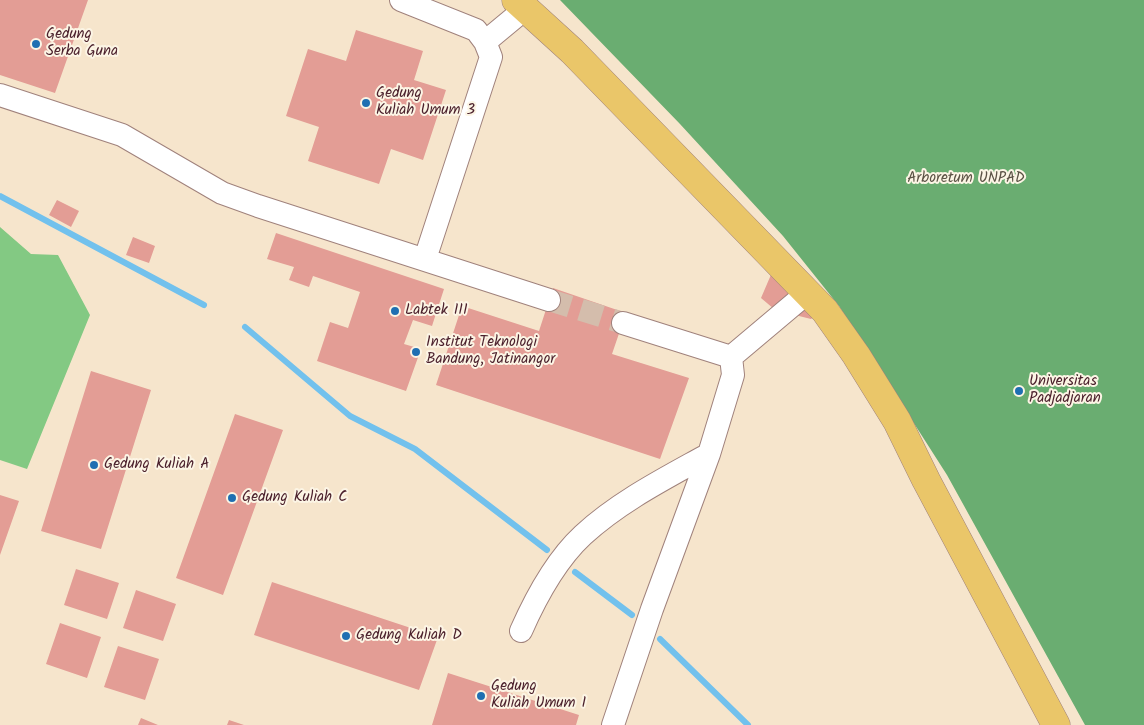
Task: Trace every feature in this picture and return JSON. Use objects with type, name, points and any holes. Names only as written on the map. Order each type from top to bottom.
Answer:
[{"type":"main road","points":[[521,4],[572,51],[825,311],[877,388],[1056,725]]},
{"type":"lane","points":[[401,0],[476,30],[485,42],[491,57],[426,259]]},
{"type":"lane","points":[[485,42],[521,4]]},
{"type":"lane","points":[[0,96],[122,135],[222,193],[549,300]]},
{"type":"lane","points":[[731,357],[807,293]]},
{"type":"lane","points":[[623,323],[731,357]]},
{"type":"lane","points":[[620,721],[652,609],[709,454],[733,375],[731,357]]},
{"type":"lane","points":[[521,631],[536,598],[570,548],[583,534],[628,500],[709,454]]},
{"type":"green space","name":"Arboretum UNPAD","points":[[560,0],[1144,0],[1144,725],[1085,725],[947,475],[839,306],[783,236],[680,124]]},
{"type":"green space","points":[[0,227],[31,254],[58,255],[90,315],[27,469],[0,460]]},
{"type":"building","name":"Gedung Serba Guna","points":[[0,0],[88,0],[55,93],[0,75]]},
{"type":"building","name":"Gedung Kuliah Umum 3","points":[[356,30],[423,51],[414,80],[446,90],[423,160],[391,149],[379,184],[308,161],[319,127],[286,116],[308,49],[346,61]]},
{"type":"building","points":[[57,200],[79,211],[71,227],[49,215]]},
{"type":"building","name":"Labtek III","points":[[276,233],[444,289],[432,326],[413,320],[404,344],[421,349],[406,391],[317,361],[330,322],[348,328],[360,292],[313,276],[309,287],[289,280],[294,267],[267,259]]},
{"type":"building","points":[[133,237],[155,246],[149,263],[126,255]]},
{"type":"building","points":[[773,270],[795,295],[774,309],[761,298]]},
{"type":"building","points":[[553,288],[626,313],[612,354],[689,378],[660,459],[436,385],[462,306],[539,331]]},
{"type":"building","points":[[806,300],[819,312],[811,319],[791,314]]},
{"type":"building","name":"Gedung Kuliah A","points":[[91,371],[151,390],[101,549],[41,531]]},
{"type":"building","name":"Gedung Kuliah C","points":[[235,414],[283,430],[223,595],[176,578]]},
{"type":"building","points":[[0,495],[19,501],[0,555]]},
{"type":"building","points":[[76,569],[119,583],[107,619],[64,605]]},
{"type":"building","name":"Gedung Kuliah D","points":[[272,582],[438,637],[419,690],[254,635]]},
{"type":"building","points":[[136,590],[176,604],[163,641],[123,628]]},
{"type":"building","points":[[60,623],[101,637],[87,678],[46,664]]},
{"type":"building","points":[[118,646],[159,659],[145,700],[104,687]]},
{"type":"building","name":"Gedung Kuliah Umum I","points":[[448,673],[579,715],[576,725],[432,725]]},
{"type":"building","points":[[141,718],[158,725],[138,725]]},
{"type":"building","points":[[229,720],[244,725],[227,725]]},
{"type":"waterway","points":[[0,196],[204,305]]},
{"type":"waterway","points":[[245,327],[350,416],[415,449],[547,550]]},
{"type":"waterway","points":[[575,572],[632,615]]},
{"type":"waterway","points":[[660,639],[748,725]]},
{"type":"tunnel","points":[[549,300],[623,323]]},
{"type":"place","name":"Gedung Serba Guna","points":[[36,44]]},
{"type":"place","name":"Gedung Kuliah Umum 3","points":[[366,103]]},
{"type":"place","name":"Labtek III","points":[[395,311]]},
{"type":"place","name":"Institut Teknologi Bandung, Jatinangor","points":[[416,352]]},
{"type":"place","name":"Universitas Padjadjaran","points":[[1019,391]]},
{"type":"place","name":"Gedung Kuliah A","points":[[94,465]]},
{"type":"place","name":"Gedung Kuliah C","points":[[232,498]]},
{"type":"place","name":"Gedung Kuliah D","points":[[346,636]]},
{"type":"place","name":"Gedung Kuliah Umum I","points":[[481,696]]}]
